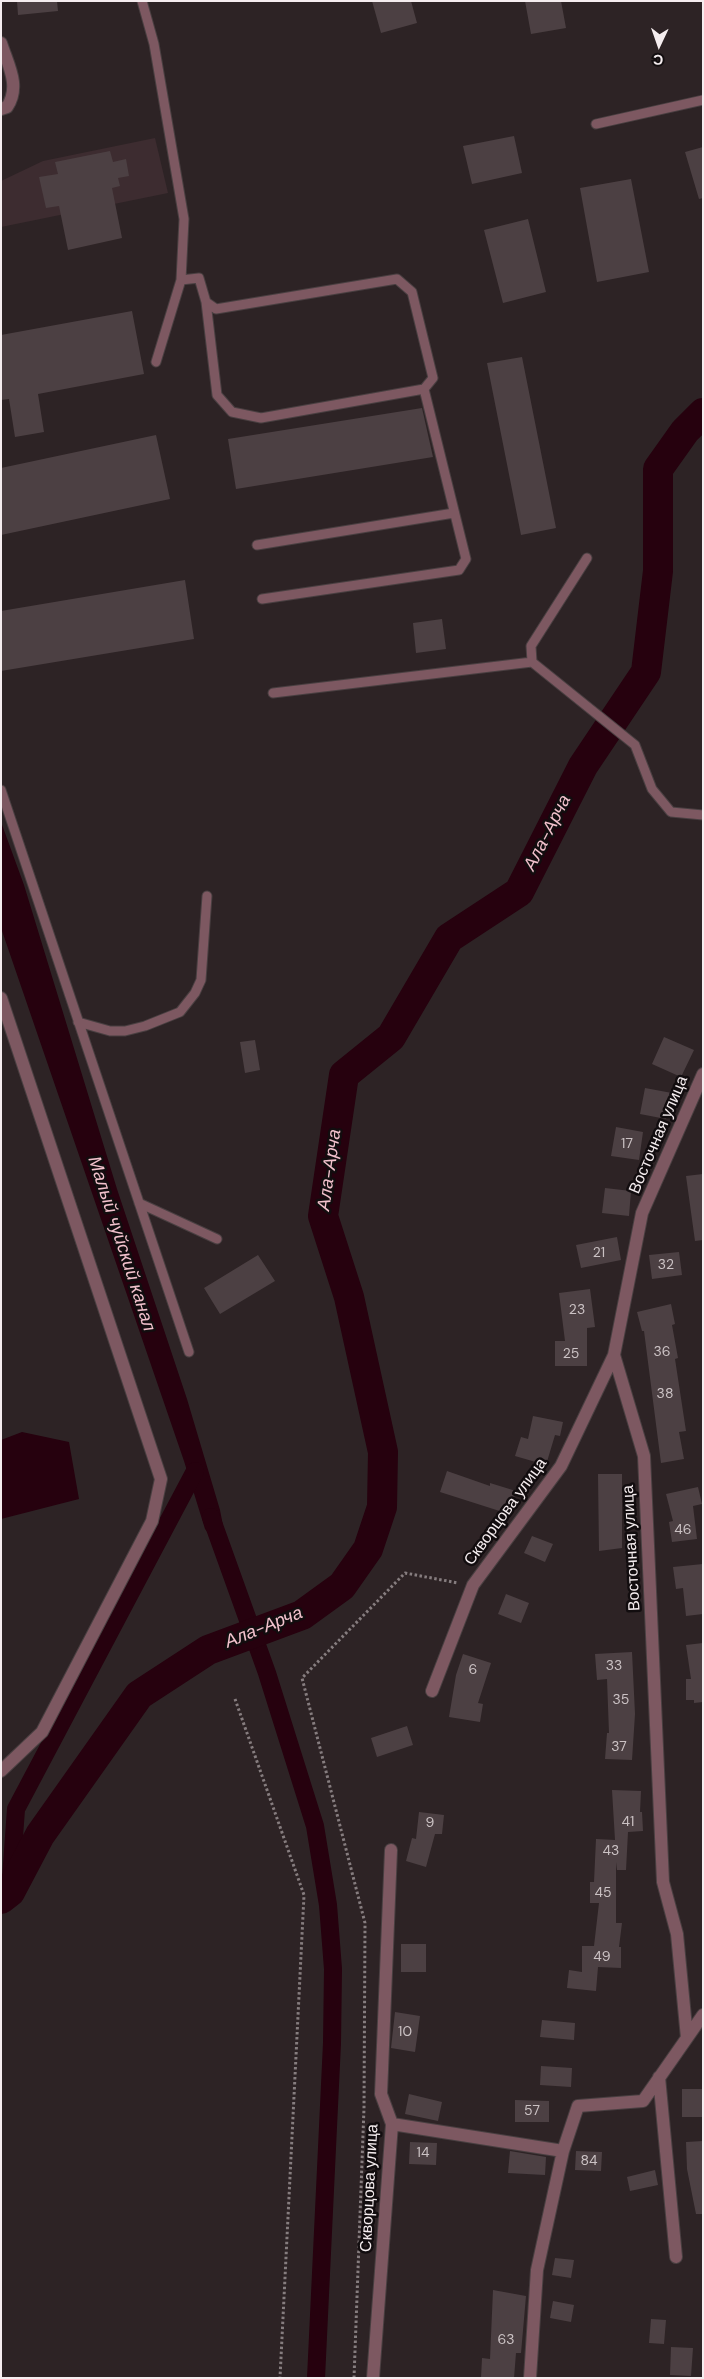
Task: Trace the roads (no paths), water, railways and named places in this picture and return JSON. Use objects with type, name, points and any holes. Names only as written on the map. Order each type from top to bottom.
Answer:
[{"type":"street","points":[[1,43],[15,88],[12,99],[7,107],[1,108]]},
{"type":"street","points":[[1,998],[162,1479],[152,1521],[42,1732],[1,1771]]},
{"type":"street","name":"Восточная улица","points":[[687,2038],[677,1934],[663,1882],[644,1456],[614,1355],[642,1213],[703,1074]]},
{"type":"street","name":"Скворцова улица","points":[[432,1691],[472,1585],[560,1466],[614,1355]]},
{"type":"street","name":"Скворцова улица","points":[[373,2378],[392,2124],[381,2094],[390,1850]]},
{"type":"street","points":[[530,2378],[538,2270],[562,2151],[578,2106],[642,2101],[703,2015]]},
{"type":"street","points":[[659,2077],[676,2257]]},
{"type":"street","points":[[392,2124],[562,2151]]},
{"type":"lane","points":[[142,1],[154,44],[184,219],[181,280],[156,362]]},
{"type":"lane","points":[[596,124],[703,100]]},
{"type":"lane","points":[[181,280],[198,278],[206,302],[217,395],[232,412],[260,418],[424,388],[432,378],[412,292],[397,279],[216,310],[206,302]]},
{"type":"lane","points":[[262,599],[459,570],[466,559],[424,388]]},
{"type":"lane","points":[[257,545],[454,513]]},
{"type":"lane","points":[[532,662],[531,646],[587,558]]},
{"type":"lane","points":[[273,693],[532,662],[635,745],[652,789],[671,812],[703,815]]},
{"type":"lane","points":[[1,790],[189,1352]]},
{"type":"lane","points":[[78,1022],[110,1031],[125,1031],[146,1026],[180,1012],[195,993],[201,980],[207,896]]},
{"type":"lane","points":[[139,1203],[218,1240]]},
{"type":"water","name":"Малый чуйский канал","points":[[1,822],[24,885],[117,1189],[187,1399],[220,1510],[225,1536],[214,1540],[205,1529],[184,1461],[1,928]]},
{"type":"water","points":[[22,1432],[69,1442],[79,1499],[1,1519],[1,1440]]},
{"type":"waterway","name":"Ала-Арча","points":[[1,1899],[10,1892],[40,1835],[139,1695],[208,1650],[302,1615],[342,1586],[368,1549],[382,1507],[383,1452],[349,1297],[323,1216],[344,1075],[391,1037],[449,938],[519,892],[583,766],[646,672],[658,571],[658,469],[685,431],[703,413]]},
{"type":"waterway","points":[[10,1892],[16,1809],[195,1471]]},
{"type":"waterway","points":[[211,1517],[267,1673],[315,1826],[328,1905],[333,1969],[332,2043],[316,2378]]}]
